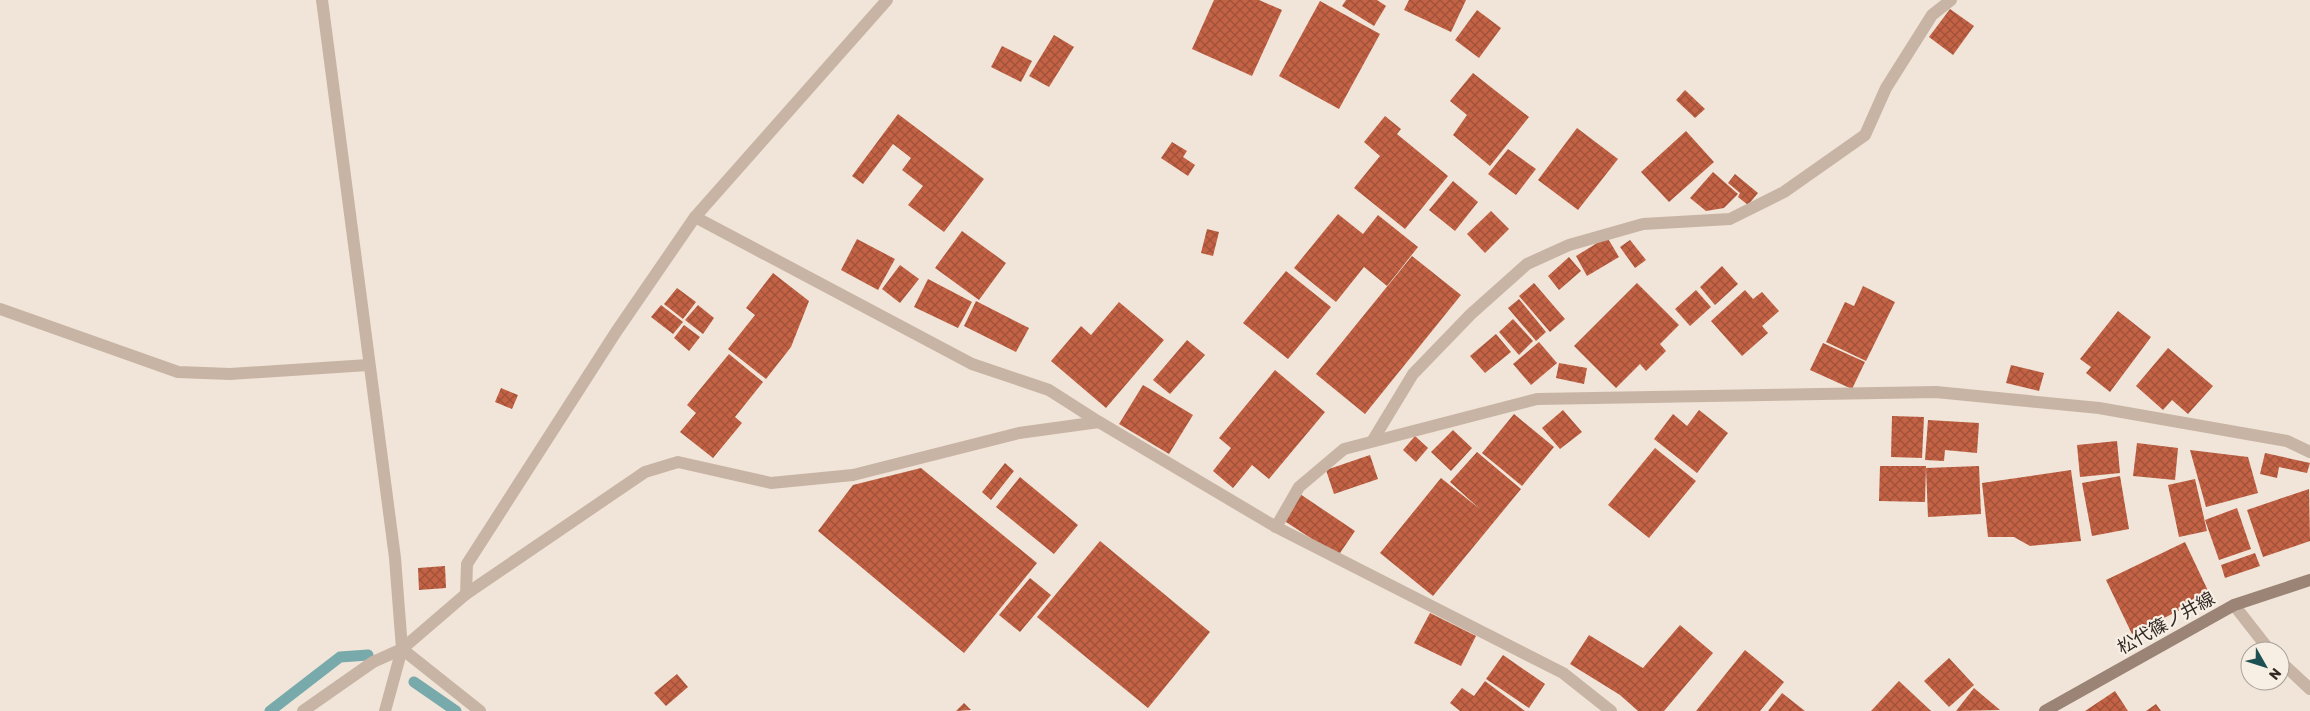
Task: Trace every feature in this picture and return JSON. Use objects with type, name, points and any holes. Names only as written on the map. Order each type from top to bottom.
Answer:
[{"type":"main road","name":"松代篠ノ井線","points":[[2045,711],[2234,605],[2310,580]]},
{"type":"street","points":[[322,0],[368,365],[395,558],[402,649],[385,711]]},
{"type":"street","points":[[466,594],[466,564],[616,332],[695,217],[887,0]]},
{"type":"street","points":[[1374,440],[1413,374],[1471,314],[1527,264],[1569,245],[1643,224],[1730,219],[1784,192],[1865,135],[1886,88],[1932,15],[1951,0]]},
{"type":"street","points":[[695,217],[972,364],[1049,390],[1099,422],[1276,527],[1563,674],[1611,711]]},
{"type":"street","points":[[0,308],[178,372],[230,374],[368,365]]},
{"type":"street","points":[[1276,527],[1299,487],[1344,449],[1537,399],[1936,392],[2099,408],[2286,441],[2310,452]]},
{"type":"street","points":[[303,711],[373,662],[402,649],[466,594],[645,472],[678,462],[771,483],[844,476],[1020,433],[1099,422]]},
{"type":"street","points":[[2234,605],[2262,641]]},
{"type":"street","points":[[402,649],[480,711]]},
{"type":"street","points":[[2290,670],[2310,689]]},
{"type":"building","points":[[1214,0],[1259,0],[1282,10],[1252,76],[1192,49]]},
{"type":"building","points":[[1346,0],[1377,0],[1386,6],[1374,26],[1342,6]]},
{"type":"building","points":[[1409,0],[1466,0],[1451,32],[1404,10]]},
{"type":"building","points":[[1320,1],[1380,34],[1339,109],[1279,76]]},
{"type":"building","points":[[1950,9],[1974,26],[1953,55],[1929,37]]},
{"type":"building","points":[[1477,10],[1501,28],[1479,58],[1455,40]]},
{"type":"building","points":[[1054,35],[1074,47],[1049,87],[1029,76]]},
{"type":"building","points":[[1002,46],[1032,61],[1021,82],[991,67]]},
{"type":"building","points":[[1473,73],[1529,117],[1490,166],[1453,135],[1467,115],[1450,101]]},
{"type":"building","points":[[1685,90],[1705,109],[1695,118],[1676,100]]},
{"type":"building","points":[[898,114],[984,179],[944,232],[908,205],[923,186],[902,170],[911,158],[893,144],[863,184],[852,176]]},
{"type":"building","points":[[1385,116],[1401,129],[1397,134],[1448,176],[1405,229],[1354,188],[1380,156],[1364,142]]},
{"type":"building","points":[[1577,128],[1618,159],[1578,210],[1538,180]]},
{"type":"building","points":[[1686,131],[1714,162],[1669,202],[1641,172]]},
{"type":"building","points":[[1172,142],[1187,151],[1183,157],[1195,165],[1188,176],[1161,158]]},
{"type":"building","points":[[1508,149],[1536,169],[1516,195],[1488,174]]},
{"type":"building","points":[[1713,172],[1738,194],[1724,208],[1706,211],[1690,198]]},
{"type":"building","points":[[1735,174],[1758,193],[1748,205],[1738,197],[1740,193],[1728,183]]},
{"type":"building","points":[[1453,181],[1478,202],[1455,231],[1429,210]]},
{"type":"building","points":[[1491,211],[1509,229],[1485,253],[1467,234]]},
{"type":"building","points":[[1338,214],[1363,234],[1378,215],[1418,247],[1387,286],[1364,267],[1336,302],[1294,268]]},
{"type":"building","points":[[1207,229],[1219,232],[1213,256],[1201,253]]},
{"type":"building","points":[[962,231],[1006,263],[979,300],[935,268]]},
{"type":"building","points":[[1607,237],[1619,257],[1587,276],[1576,256]]},
{"type":"building","points":[[857,239],[895,259],[878,290],[841,270]]},
{"type":"building","points":[[1630,240],[1646,260],[1635,268],[1620,247]]},
{"type":"building","points":[[1412,256],[1461,295],[1365,414],[1316,374]]},
{"type":"building","points":[[1569,257],[1581,271],[1559,290],[1548,276]]},
{"type":"building","points":[[900,265],[919,279],[900,303],[882,289]]},
{"type":"building","points":[[1722,266],[1738,284],[1715,305],[1700,287]]},
{"type":"building","points":[[1286,271],[1331,307],[1288,359],[1243,323]]},
{"type":"building","points":[[773,273],[809,301],[791,347],[766,379],[728,349],[755,315],[746,308]]},
{"type":"building","points":[[928,279],[972,302],[958,328],[914,307]]},
{"type":"building","points":[[1534,283],[1565,319],[1550,332],[1519,296]]},
{"type":"building","points":[[1637,283],[1679,325],[1660,344],[1666,351],[1646,371],[1640,364],[1616,388],[1574,346]]},
{"type":"building","points":[[1863,286],[1895,302],[1866,361],[1826,342],[1845,302],[1854,306]]},
{"type":"building","points":[[677,288],[696,302],[683,319],[664,304]]},
{"type":"building","points":[[1696,290],[1711,307],[1690,326],[1675,309]]},
{"type":"building","points":[[1745,290],[1753,299],[1762,292],[1779,311],[1762,326],[1768,333],[1742,356],[1711,321]]},
{"type":"building","points":[[1519,299],[1546,332],[1536,341],[1508,308]]},
{"type":"building","points":[[976,301],[1029,328],[1016,352],[964,326]]},
{"type":"building","points":[[1119,302],[1164,340],[1106,408],[1051,361],[1081,326],[1091,335]]},
{"type":"building","points":[[661,305],[683,322],[673,334],[651,317]]},
{"type":"building","points":[[698,305],[714,318],[703,334],[685,320]]},
{"type":"building","points":[[2118,311],[2151,337],[2110,392],[2086,373],[2091,367],[2080,359]]},
{"type":"building","points":[[1513,319],[1533,341],[1519,355],[1499,332]]},
{"type":"building","points":[[684,325],[700,337],[689,351],[674,338]]},
{"type":"building","points":[[1496,334],[1511,352],[1485,373],[1470,356]]},
{"type":"building","points":[[1187,340],[1205,355],[1170,394],[1153,380]]},
{"type":"building","points":[[1539,342],[1557,363],[1531,385],[1513,364]]},
{"type":"building","points":[[1823,343],[1865,362],[1852,389],[1810,370]]},
{"type":"building","points":[[2168,348],[2213,386],[2188,414],[2172,400],[2163,410],[2136,386]]},
{"type":"building","points":[[729,354],[763,382],[735,417],[742,423],[713,458],[680,432],[696,413],[687,405]]},
{"type":"building","points":[[1559,363],[1587,368],[1584,384],[1556,378]]},
{"type":"building","points":[[2011,365],[2044,373],[2039,391],[2006,383]]},
{"type":"building","points":[[1275,370],[1325,412],[1269,479],[1252,465],[1233,488],[1213,471],[1231,448],[1219,438]]},
{"type":"building","points":[[1143,385],[1193,415],[1169,454],[1119,424]]},
{"type":"building","points":[[501,388],[518,395],[512,409],[495,402]]},
{"type":"building","points":[[1563,410],[1582,432],[1560,449],[1542,428]]},
{"type":"building","points":[[1699,410],[1728,433],[1697,473],[1654,439],[1673,414],[1687,426]]},
{"type":"building","points":[[1514,414],[1554,447],[1522,486],[1482,453]]},
{"type":"building","points":[[1892,416],[1924,417],[1922,458],[1891,457]]},
{"type":"building","points":[[1928,420],[1979,423],[1977,453],[1945,450],[1944,461],[1925,460]]},
{"type":"building","points":[[1453,430],[1472,448],[1451,471],[1431,452]]},
{"type":"building","points":[[1415,436],[1428,448],[1416,462],[1403,450]]},
{"type":"building","points":[[2117,441],[2120,473],[2080,477],[2077,445]]},
{"type":"building","points":[[2137,443],[2178,448],[2175,480],[2133,476]]},
{"type":"building","points":[[1655,448],[1696,481],[1649,538],[1608,505]]},
{"type":"building","points":[[2190,450],[2248,457],[2258,493],[2206,507]]},
{"type":"building","points":[[1477,452],[1521,489],[1433,596],[1380,553],[1441,478],[1481,510],[1450,482]]},
{"type":"building","points":[[2265,453],[2310,463],[2307,473],[2279,467],[2277,478],[2260,474]]},
{"type":"building","points":[[1370,455],[1378,479],[1334,494],[1326,470]]},
{"type":"building","points":[[1005,463],[1014,471],[991,500],[982,492]]},
{"type":"building","points":[[1880,466],[1926,466],[1925,502],[1879,501]]},
{"type":"building","points":[[1979,466],[1981,514],[1928,517],[1926,468]]},
{"type":"building","points":[[921,468],[1037,563],[964,653],[818,531],[853,485]]},
{"type":"building","points":[[2071,470],[2081,541],[2030,546],[2014,537],[1988,537],[1982,483]]},
{"type":"building","points":[[2120,476],[2129,529],[2092,536],[2082,483]]},
{"type":"building","points":[[1020,477],[1078,525],[1054,554],[996,507]]},
{"type":"building","points":[[2195,479],[2207,531],[2179,537],[2168,485]]},
{"type":"building","points":[[2309,489],[2310,541],[2263,557],[2247,510]]},
{"type":"building","points":[[1300,494],[1355,531],[1338,556],[1283,520]]},
{"type":"building","points":[[2237,508],[2251,549],[2219,560],[2205,520]]},
{"type":"building","points":[[1100,541],[1210,632],[1148,708],[1037,617]]},
{"type":"building","points":[[2185,542],[2210,595],[2132,634],[2106,580]]},
{"type":"building","points":[[2255,553],[2260,566],[2225,578],[2221,565]]},
{"type":"building","points":[[445,566],[446,588],[419,590],[418,568]]},
{"type":"building","points":[[1030,578],[1051,595],[1020,632],[999,615]]},
{"type":"building","points":[[1430,613],[1476,636],[1461,666],[1414,643]]},
{"type":"building","points":[[1680,625],[1713,653],[1664,711],[1638,711],[1620,695],[1570,664],[1589,635],[1643,668]]},
{"type":"building","points":[[1745,650],[1784,682],[1760,711],[1696,711]]},
{"type":"building","points":[[1503,655],[1545,684],[1529,708],[1486,679]]},
{"type":"building","points":[[1949,658],[1974,685],[1949,707],[1924,681]]},
{"type":"building","points":[[677,674],[688,687],[666,706],[654,693]]},
{"type":"building","points":[[1485,681],[1525,711],[1460,711],[1450,703],[1462,688],[1474,696]]},
{"type":"building","points":[[1899,681],[1931,711],[1871,711]]},
{"type":"building","points":[[1974,688],[2000,710],[1956,711]]},
{"type":"building","points":[[2115,691],[2128,711],[2085,711]]},
{"type":"building","points":[[1782,693],[1805,711],[1768,711]]},
{"type":"building","points":[[964,703],[971,710],[956,711]]},
{"type":"building","points":[[2156,704],[2161,711],[2146,711]]},
{"type":"waterway","points":[[270,711],[340,657],[368,655]]},
{"type":"waterway","points":[[414,682],[456,711]]}]
